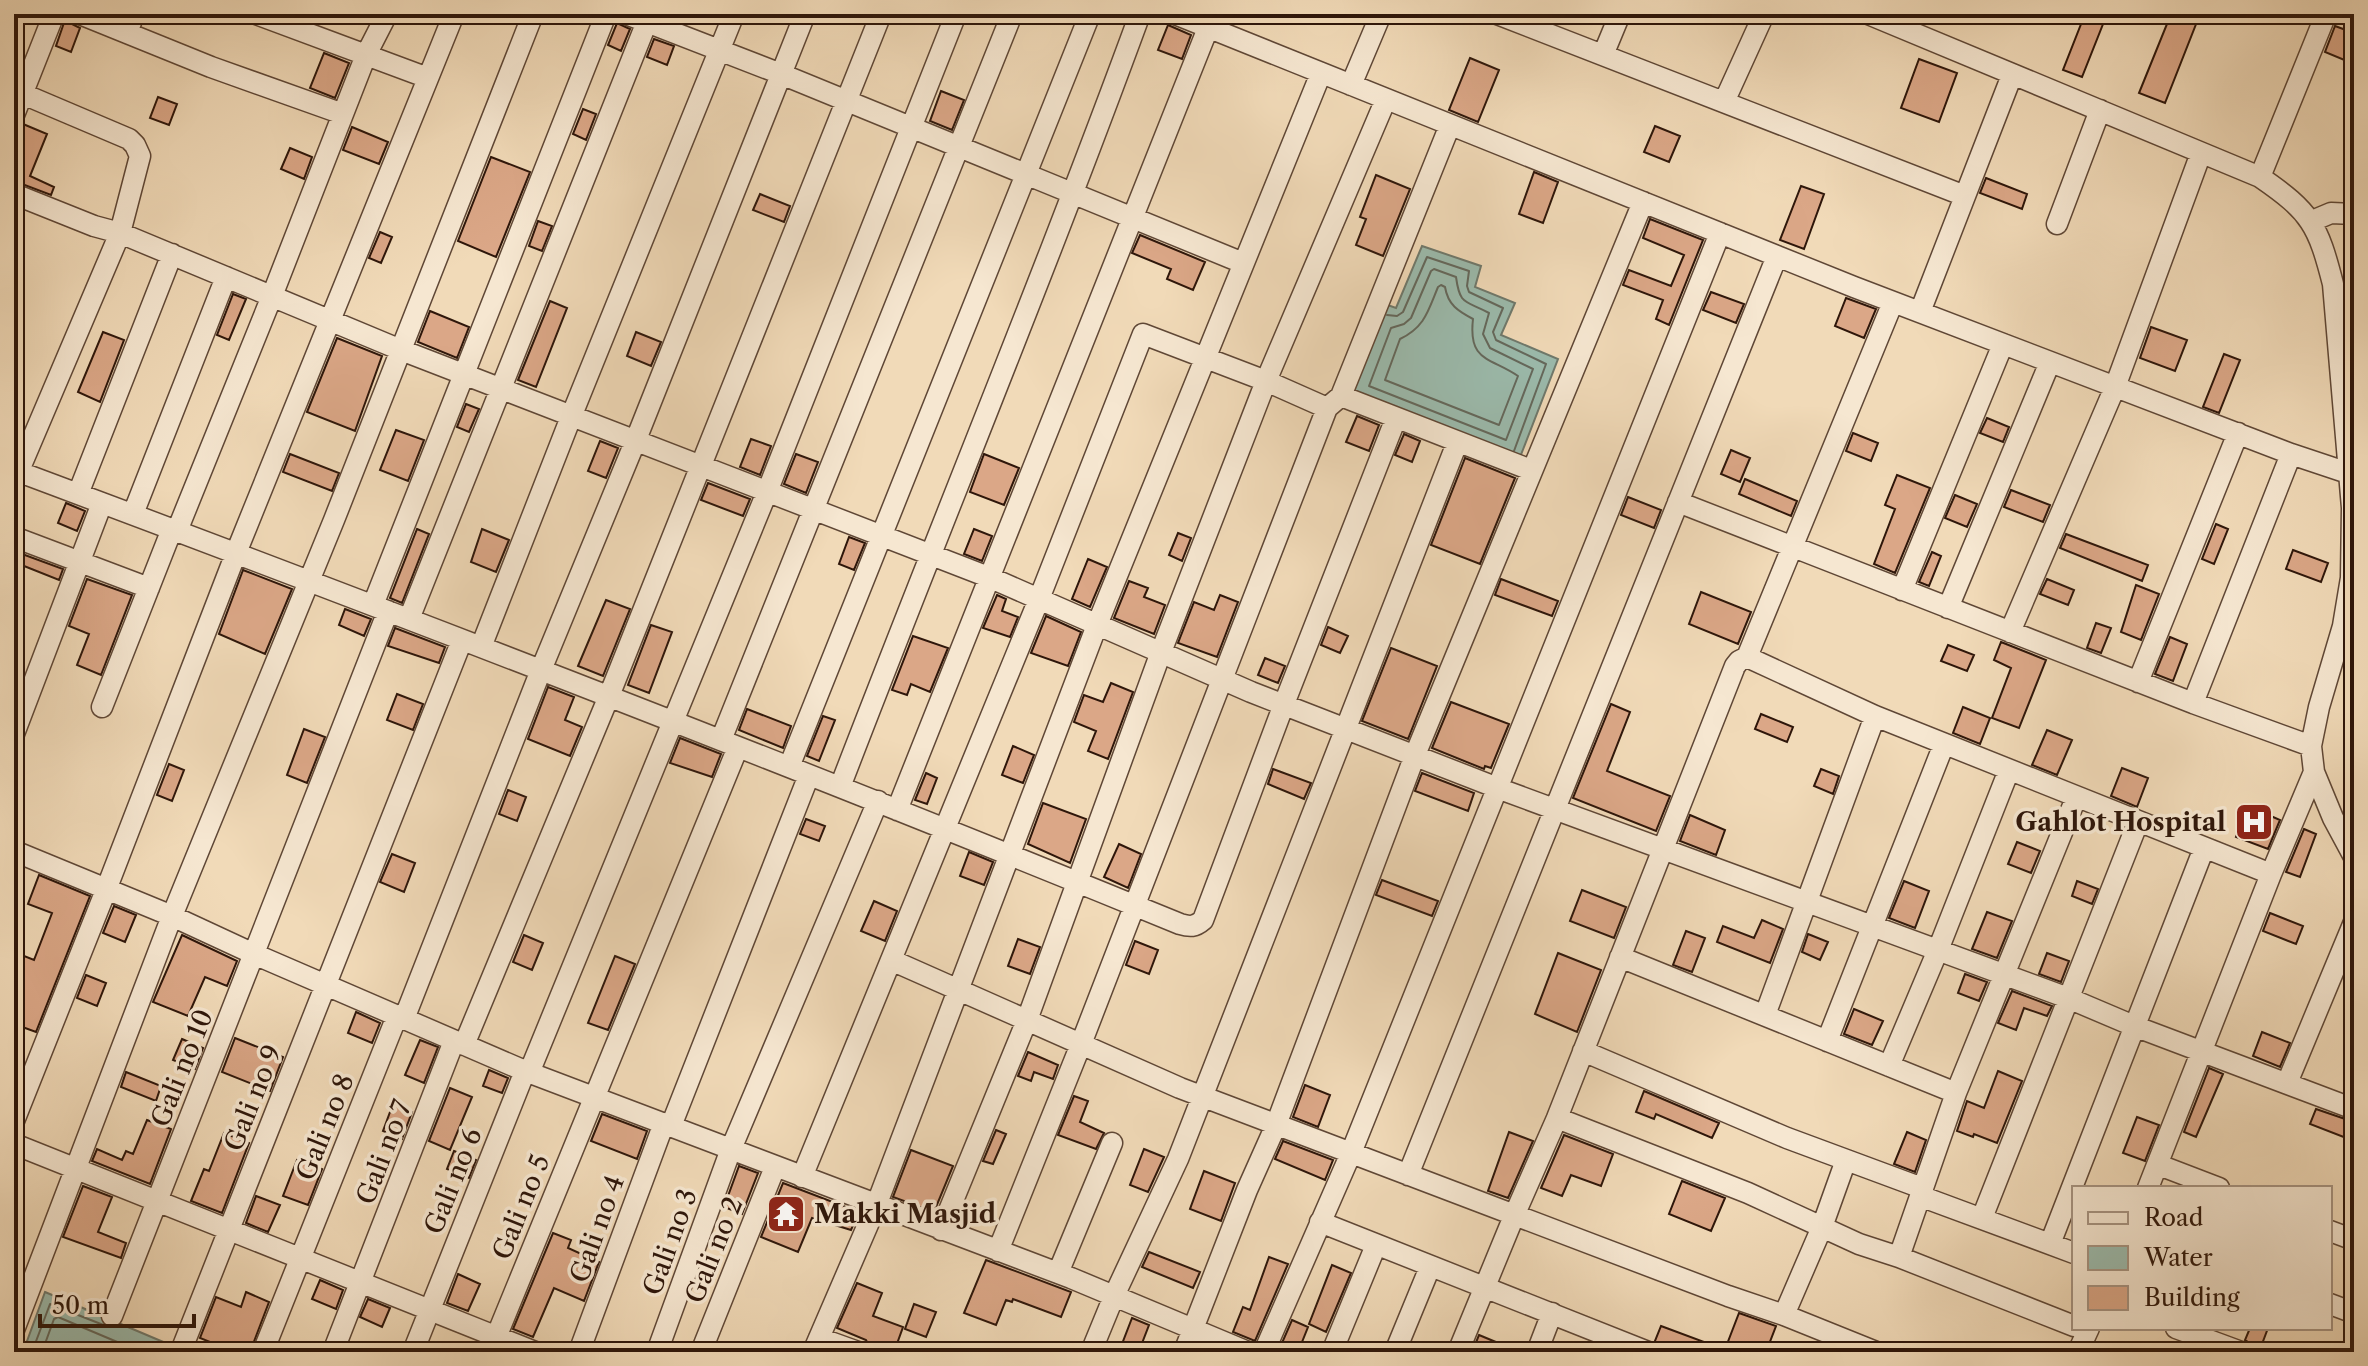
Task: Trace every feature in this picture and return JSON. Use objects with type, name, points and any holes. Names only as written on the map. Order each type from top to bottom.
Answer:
[{"type":"street","points":[[14,115],[23,94],[22,71],[54,14]]},
{"type":"street","points":[[80,14],[131,24],[211,67],[343,114]]},
{"type":"street","points":[[256,14],[428,78]]},
{"type":"street","points":[[102,707],[272,296],[366,55],[387,14]]},
{"type":"street","points":[[14,1121],[328,320],[454,14]]},
{"type":"street","points":[[14,1330],[172,916],[533,14]]},
{"type":"street","name":"Gali no 10","points":[[112,1316],[254,954],[464,375],[606,14]]},
{"type":"street","points":[[626,14],[649,18],[719,50],[1243,263]]},
{"type":"street","name":"Gali no 9","points":[[183,1346],[326,985],[571,417],[734,14]]},
{"type":"street","name":"Gali no 8","points":[[263,1352],[635,442],[805,14]]},
{"type":"street","name":"Gali no 7","points":[[333,1352],[459,1043],[609,696],[881,14]]},
{"type":"street","name":"Gali no 6","points":[[413,1352],[767,492],[956,14]]},
{"type":"street","name":"Gali no 5","points":[[493,1344],[593,1097],[729,743],[814,510],[1012,14]]},
{"type":"street","points":[[789,767],[1090,14]]},
{"type":"street","points":[[840,787],[929,554],[1074,194],[1140,14]]},
{"type":"street","points":[[1175,14],[1893,302],[2348,473]]},
{"type":"street","points":[[1351,85],[1381,14]]},
{"type":"street","points":[[1497,14],[1965,196]]},
{"type":"street","points":[[1603,55],[1620,14]]},
{"type":"street","points":[[1724,102],[1764,14]]},
{"type":"street","points":[[2260,177],[2326,14]]},
{"type":"street","points":[[1873,15],[2260,177],[2290,197],[2312,221],[2325,252],[2345,319],[2348,473],[2353,508],[2351,578],[2343,626],[2311,746],[2314,772],[2354,857]]},
{"type":"street","points":[[409,619],[649,18]]},
{"type":"street","points":[[897,810],[1208,28]]},
{"type":"street","points":[[858,1352],[816,1345],[876,1206],[1097,625],[1321,73]]},
{"type":"street","points":[[1920,312],[2012,75]]},
{"type":"street","points":[[23,94],[129,139],[140,156],[120,233],[15,474],[78,494],[309,580],[878,801],[1186,926],[1197,926],[1203,920],[1396,418]]},
{"type":"street","points":[[941,1230],[1027,1020],[1161,652],[1266,381],[1386,99]]},
{"type":"street","points":[[2057,224],[2100,110]]},
{"type":"street","points":[[998,1251],[1221,679],[1450,125]]},
{"type":"street","points":[[2010,632],[2115,387],[2201,153]]},
{"type":"street","points":[[14,194],[94,226],[120,233],[464,375],[991,578],[1221,679],[1347,729],[2068,998],[2354,1109]]},
{"type":"street","points":[[1184,1352],[1247,1190],[1276,1125],[1415,755],[1643,202]]},
{"type":"street","points":[[2312,221],[2331,213],[2354,214]]},
{"type":"street","points":[[1264,1352],[1351,1153],[1720,233]]},
{"type":"street","points":[[78,494],[172,254]]},
{"type":"street","points":[[1408,1175],[1777,256]]},
{"type":"street","points":[[133,514],[226,277]]},
{"type":"street","points":[[1458,1352],[1557,1118],[1735,666],[1747,657],[1893,302]]},
{"type":"street","points":[[802,1177],[1039,599],[1141,335],[1144,333],[1266,381],[1396,418],[1531,470]]},
{"type":"street","points":[[1902,590],[2003,344]]},
{"type":"street","points":[[1948,608],[2050,362]]},
{"type":"street","points":[[2138,682],[2238,433]]},
{"type":"street","points":[[1091,1352],[1178,1159],[1457,443]]},
{"type":"street","points":[[2193,703],[2291,454]]},
{"type":"street","points":[[1678,502],[2138,682],[2311,746]]},
{"type":"street","points":[[14,734],[102,503]]},
{"type":"street","points":[[14,537],[149,588]]},
{"type":"street","points":[[1747,657],[1875,716],[2271,874]]},
{"type":"street","points":[[1765,1015],[1875,716]]},
{"type":"street","points":[[1827,1041],[1944,744]]},
{"type":"street","points":[[1889,1066],[2009,770]]},
{"type":"street","points":[[2149,1186],[2314,772]]},
{"type":"street","name":"Gali no 4","points":[[579,1352],[809,775]]},
{"type":"street","points":[[1899,1257],[1956,1093],[2076,798]]},
{"type":"street","name":"Gali no 3","points":[[657,1352],[731,1149],[878,801]]},
{"type":"street","points":[[1982,1218],[2138,822]]},
{"type":"street","points":[[2072,1186],[2204,848]]},
{"type":"street","points":[[14,851],[172,916],[527,1072],[1058,1273],[1248,1352]]},
{"type":"street","points":[[2287,1083],[2354,922]]},
{"type":"street","points":[[1620,957],[1956,1093]]},
{"type":"street","points":[[891,960],[1202,1096],[1876,1352]]},
{"type":"street","points":[[1583,1051],[1787,1138],[2072,1252]]},
{"type":"street","points":[[1557,1118],[1748,1193],[1859,1244],[2072,1324]]},
{"type":"street","points":[[1058,1273],[1112,1143]]},
{"type":"street","points":[[14,1144],[430,1310],[493,1344],[535,1352]]},
{"type":"street","points":[[1784,1315],[1822,1227],[1846,1160]]},
{"type":"street","points":[[2159,1165],[2214,1186]]},
{"type":"street","name":"Gali no 2","points":[[701,1352],[775,1167]]},
{"type":"street","points":[[2050,1244],[2072,1187]]},
{"type":"street","points":[[1320,1222],[1552,1313],[1615,1346],[1648,1352]]},
{"type":"street","points":[[2332,1232],[2354,1240]]},
{"type":"street","points":[[1332,1352],[1376,1245]]},
{"type":"street","points":[[1395,1352],[1430,1267]]},
{"type":"street","points":[[2332,1305],[2354,1313]]},
{"type":"street","points":[[1537,1352],[1552,1313]]},
{"type":"street","points":[[2078,1352],[2083,1330]]},
{"type":"street","points":[[2181,1330],[2241,1352]]},
{"type":"water","points":[[1422,246],[1481,266],[1475,287],[1515,303],[1501,335],[1558,359],[1517,465],[1344,397],[1382,303],[1396,308]]},
{"type":"water","points":[[45,1292],[187,1352],[23,1352]]},
{"type":"building","points":[[67,14],[70,23],[80,28],[71,52],[56,46]]},
{"type":"building","points":[[2085,14],[2107,14],[2082,77],[2063,70]]},
{"type":"building","points":[[2171,14],[2200,14],[2165,103],[2139,93]]},
{"type":"building","points":[[617,23],[630,29],[621,51],[608,45]]},
{"type":"building","points":[[1168,25],[1191,35],[1182,59],[1158,50]]},
{"type":"building","points":[[2335,26],[2354,33],[2354,64],[2325,52]]},
{"type":"building","points":[[654,39],[674,46],[667,65],[647,57]]},
{"type":"building","points":[[324,53],[349,63],[335,98],[310,88]]},
{"type":"building","points":[[1470,58],[1499,70],[1478,122],[1449,110]]},
{"type":"building","points":[[1919,59],[1957,73],[1939,122],[1901,108]]},
{"type":"building","points":[[941,91],[964,100],[952,130],[930,121]]},
{"type":"building","points":[[158,97],[177,104],[169,125],[150,118]]},
{"type":"building","points":[[583,109],[596,114],[586,140],[573,134]]},
{"type":"building","points":[[23,124],[47,134],[30,176],[54,187],[51,195],[14,181],[14,128]]},
{"type":"building","points":[[1655,126],[1680,136],[1669,162],[1644,152]]},
{"type":"building","points":[[352,127],[388,142],[379,164],[343,150]]},
{"type":"building","points":[[290,148],[312,157],[304,179],[281,169]]},
{"type":"building","points":[[491,157],[530,172],[496,257],[458,241]]},
{"type":"building","points":[[1534,172],[1558,182],[1543,223],[1519,214]]},
{"type":"building","points":[[1376,175],[1410,189],[1383,256],[1356,245],[1366,219],[1360,217]]},
{"type":"building","points":[[1986,178],[2027,194],[2022,209],[1980,193]]},
{"type":"building","points":[[1801,186],[1824,194],[1804,249],[1780,240]]},
{"type":"building","points":[[760,194],[790,206],[784,222],[753,210]]},
{"type":"building","points":[[1650,219],[1703,240],[1669,325],[1656,319],[1663,300],[1623,285],[1629,270],[1671,286],[1684,255],[1643,238]]},
{"type":"building","points":[[538,221],[552,226],[542,251],[529,246]]},
{"type":"building","points":[[380,232],[392,237],[381,263],[369,258]]},
{"type":"building","points":[[1140,235],[1205,262],[1193,290],[1167,279],[1171,269],[1132,253]]},
{"type":"building","points":[[1711,292],[1744,304],[1736,323],[1703,310]]},
{"type":"building","points":[[233,294],[246,299],[229,340],[217,335]]},
{"type":"building","points":[[1846,298],[1876,309],[1864,338],[1835,326]]},
{"type":"building","points":[[550,301],[567,308],[536,387],[518,380]]},
{"type":"building","points":[[430,311],[469,327],[457,358],[418,342]]},
{"type":"building","points":[[2151,327],[2187,340],[2175,371],[2140,358]]},
{"type":"building","points":[[103,332],[124,340],[100,402],[78,392]]},
{"type":"building","points":[[636,332],[661,342],[651,366],[627,356]]},
{"type":"building","points":[[337,338],[382,356],[355,431],[307,412]]},
{"type":"building","points":[[2224,354],[2240,360],[2219,413],[2203,407]]},
{"type":"building","points":[[466,404],[479,409],[469,432],[457,427]]},
{"type":"building","points":[[1357,416],[1379,425],[1369,451],[1346,442]]},
{"type":"building","points":[[1987,418],[2009,427],[2003,442],[1980,433]]},
{"type":"building","points":[[396,430],[424,440],[408,481],[380,470]]},
{"type":"building","points":[[1853,433],[1878,443],[1871,461],[1846,451]]},
{"type":"building","points":[[1404,434],[1420,441],[1412,462],[1395,455]]},
{"type":"building","points":[[751,439],[771,446],[760,475],[740,467]]},
{"type":"building","points":[[600,441],[618,448],[606,478],[588,471]]},
{"type":"building","points":[[1731,450],[1750,458],[1740,482],[1721,474]]},
{"type":"building","points":[[290,454],[339,473],[332,491],[283,472]]},
{"type":"building","points":[[796,454],[818,462],[806,493],[784,484]]},
{"type":"building","points":[[984,454],[1019,468],[1004,505],[970,492]]},
{"type":"building","points":[[1465,458],[1515,478],[1480,564],[1431,545]]},
{"type":"building","points":[[1897,475],[1930,488],[1895,573],[1874,564],[1895,509],[1885,505]]},
{"type":"building","points":[[1745,479],[1797,501],[1791,516],[1739,494]]},
{"type":"building","points":[[708,483],[750,499],[743,516],[701,500]]},
{"type":"building","points":[[2011,490],[2050,505],[2043,522],[2004,507]]},
{"type":"building","points":[[1955,495],[1977,504],[1967,527],[1945,518]]},
{"type":"building","points":[[1628,497],[1661,510],[1654,528],[1621,515]]},
{"type":"building","points":[[66,503],[85,511],[77,531],[58,523]]},
{"type":"building","points":[[2216,524],[2228,529],[2214,564],[2202,559]]},
{"type":"building","points":[[417,529],[429,534],[402,603],[390,598]]},
{"type":"building","points":[[482,529],[509,540],[496,572],[471,562]]},
{"type":"building","points":[[974,529],[992,536],[982,561],[964,554]]},
{"type":"building","points":[[1178,533],[1191,538],[1182,561],[1169,555]]},
{"type":"building","points":[[2066,534],[2148,565],[2142,581],[2060,548]]},
{"type":"building","points":[[849,537],[865,543],[854,570],[839,564]]},
{"type":"building","points":[[2293,550],[2328,563],[2321,582],[2286,569]]},
{"type":"building","points":[[14,551],[63,569],[59,580],[14,562]]},
{"type":"building","points":[[1932,552],[1941,556],[1929,586],[1919,582]]},
{"type":"building","points":[[1088,559],[1107,567],[1090,607],[1072,599]]},
{"type":"building","points":[[243,570],[292,589],[265,654],[219,634]]},
{"type":"building","points":[[87,579],[132,595],[101,675],[77,665],[89,634],[69,626]]},
{"type":"building","points":[[1501,579],[1558,601],[1552,616],[1495,595]]},
{"type":"building","points":[[2047,579],[2074,590],[2068,605],[2040,594]]},
{"type":"building","points":[[1129,581],[1148,588],[1144,597],[1165,605],[1154,634],[1114,618]]},
{"type":"building","points":[[2136,585],[2159,594],[2141,640],[2121,632]]},
{"type":"building","points":[[1701,592],[1751,612],[1738,644],[1689,624]]},
{"type":"building","points":[[997,595],[1006,599],[1002,611],[1018,617],[1010,637],[983,628]]},
{"type":"building","points":[[1220,595],[1238,602],[1217,657],[1178,643],[1194,602],[1214,610]]},
{"type":"building","points":[[606,600],[630,609],[603,676],[578,666]]},
{"type":"building","points":[[345,609],[371,619],[364,636],[339,625]]},
{"type":"building","points":[[1046,616],[1081,632],[1068,666],[1031,653]]},
{"type":"building","points":[[2096,623],[2111,628],[2101,653],[2087,648]]},
{"type":"building","points":[[651,625],[672,632],[649,693],[628,685]]},
{"type":"building","points":[[1328,627],[1348,636],[1340,653],[1321,645]]},
{"type":"building","points":[[395,628],[445,647],[439,663],[388,646]]},
{"type":"building","points":[[913,636],[948,648],[930,692],[911,684],[907,695],[892,690]]},
{"type":"building","points":[[2170,637],[2187,644],[2173,681],[2155,674]]},
{"type":"building","points":[[2001,642],[2046,660],[2019,728],[1992,718],[2011,668],[1994,660]]},
{"type":"building","points":[[1948,645],[1974,655],[1967,671],[1941,661]]},
{"type":"building","points":[[1391,648],[1437,666],[1408,739],[1362,721]]},
{"type":"building","points":[[1265,658],[1285,666],[1278,683],[1258,675]]},
{"type":"building","points":[[1111,683],[1133,692],[1108,759],[1088,751],[1096,731],[1074,722],[1084,695],[1103,702]]},
{"type":"building","points":[[548,687],[574,697],[565,720],[582,727],[570,756],[528,739]]},
{"type":"building","points":[[397,694],[423,704],[413,730],[387,720]]},
{"type":"building","points":[[1451,702],[1509,724],[1491,768],[1485,766],[1484,769],[1432,748]]},
{"type":"building","points":[[1611,704],[1630,712],[1607,771],[1670,796],[1656,831],[1573,798]]},
{"type":"building","points":[[1963,707],[1990,718],[1980,744],[1953,733]]},
{"type":"building","points":[[747,709],[791,726],[783,748],[739,730]]},
{"type":"building","points":[[1761,714],[1793,727],[1787,742],[1755,729]]},
{"type":"building","points":[[823,716],[835,720],[819,761],[807,756]]},
{"type":"building","points":[[304,729],[325,737],[307,783],[287,775]]},
{"type":"building","points":[[2047,730],[2072,740],[2057,775],[2032,765]]},
{"type":"building","points":[[680,738],[721,754],[712,777],[670,763]]},
{"type":"building","points":[[1013,746],[1034,755],[1023,783],[1002,775]]},
{"type":"building","points":[[169,764],[184,770],[172,801],[157,795]]},
{"type":"building","points":[[2122,768],[2148,778],[2137,807],[2111,796]]},
{"type":"building","points":[[1273,769],[1311,783],[1304,799],[1268,784]]},
{"type":"building","points":[[1821,769],[1839,776],[1833,794],[1814,786]]},
{"type":"building","points":[[926,773],[937,778],[927,804],[915,800]]},
{"type":"building","points":[[1422,773],[1474,793],[1468,811],[1415,791]]},
{"type":"building","points":[[508,790],[526,797],[517,821],[499,814]]},
{"type":"building","points":[[1043,803],[1086,819],[1070,863],[1028,844]]},
{"type":"building","points":[[2248,806],[2280,820],[2268,849],[2236,837]]},
{"type":"building","points":[[1690,815],[1725,830],[1716,855],[1680,841]]},
{"type":"building","points":[[806,819],[825,826],[819,841],[800,834]]},
{"type":"building","points":[[2304,829],[2316,834],[2300,877],[2286,872]]},
{"type":"building","points":[[2017,842],[2040,851],[2031,873],[2008,864]]},
{"type":"building","points":[[1119,844],[1141,854],[1128,888],[1104,877]]},
{"type":"building","points":[[969,852],[993,862],[984,885],[960,876]]},
{"type":"building","points":[[392,854],[415,863],[404,892],[380,882]]},
{"type":"building","points":[[39,875],[90,896],[36,1032],[14,1024],[14,952],[34,960],[52,913],[28,904]]},
{"type":"building","points":[[1382,880],[1438,901],[1432,916],[1376,895]]},
{"type":"building","points":[[1904,881],[1929,891],[1915,928],[1889,918]]},
{"type":"building","points":[[2077,881],[2098,889],[2092,904],[2072,896]]},
{"type":"building","points":[[1582,890],[1626,907],[1614,938],[1570,921]]},
{"type":"building","points":[[874,901],[897,911],[885,941],[861,931]]},
{"type":"building","points":[[114,906],[136,915],[125,942],[103,933]]},
{"type":"building","points":[[1987,912],[2012,921],[1997,958],[1972,949]]},
{"type":"building","points":[[2270,913],[2303,926],[2296,944],[2263,931]]},
{"type":"building","points":[[1762,920],[1783,929],[1770,963],[1717,942],[1723,926],[1754,938]]},
{"type":"building","points":[[1686,931],[1705,938],[1692,972],[1673,965]]},
{"type":"building","points":[[1808,934],[1828,942],[1820,960],[1802,952]]},
{"type":"building","points":[[182,935],[237,961],[227,986],[205,977],[188,1016],[153,1002]]},
{"type":"building","points":[[524,935],[543,943],[532,970],[513,962]]},
{"type":"building","points":[[1018,939],[1040,947],[1030,974],[1008,966]]},
{"type":"building","points":[[1135,941],[1158,950],[1149,974],[1126,965]]},
{"type":"building","points":[[1558,953],[1601,970],[1577,1032],[1535,1014]]},
{"type":"building","points":[[2047,953],[2069,961],[2061,982],[2039,974]]},
{"type":"building","points":[[615,956],[635,964],[608,1030],[588,1023]]},
{"type":"building","points":[[1965,974],[1987,982],[1979,1001],[1958,993]]},
{"type":"building","points":[[86,975],[106,983],[97,1006],[77,998]]},
{"type":"building","points":[[2012,991],[2052,1006],[2047,1016],[2024,1008],[2016,1030],[1998,1023]]},
{"type":"building","points":[[1854,1009],[1883,1021],[1872,1045],[1844,1034]]},
{"type":"building","points":[[356,1012],[380,1023],[372,1043],[348,1033]]},
{"type":"building","points":[[2262,1032],[2290,1043],[2280,1067],[2253,1056]]},
{"type":"building","points":[[235,1038],[283,1057],[270,1091],[222,1072]]},
{"type":"building","points":[[182,1039],[203,1048],[195,1069],[173,1060]]},
{"type":"building","points":[[420,1040],[438,1047],[424,1083],[405,1075]]},
{"type":"building","points":[[1028,1052],[1058,1065],[1053,1079],[1034,1072],[1031,1081],[1018,1076]]},
{"type":"building","points":[[2209,1068],[2223,1074],[2196,1137],[2184,1132]]},
{"type":"building","points":[[489,1070],[508,1078],[502,1093],[483,1086]]},
{"type":"building","points":[[1998,1071],[2022,1081],[1997,1143],[1957,1131],[1967,1101],[1984,1108]]},
{"type":"building","points":[[126,1072],[161,1086],[156,1101],[121,1087]]},
{"type":"building","points":[[1305,1085],[1330,1095],[1318,1127],[1293,1117]]},
{"type":"building","points":[[450,1088],[472,1097],[450,1150],[429,1141]]},
{"type":"building","points":[[1644,1091],[1719,1123],[1712,1138],[1656,1114],[1654,1119],[1636,1112]]},
{"type":"building","points":[[1074,1096],[1088,1101],[1080,1122],[1104,1133],[1096,1149],[1058,1135]]},
{"type":"building","points":[[393,1104],[412,1112],[402,1139],[383,1131]]},
{"type":"building","points":[[2316,1109],[2354,1122],[2354,1141],[2310,1124]]},
{"type":"building","points":[[602,1114],[647,1131],[637,1159],[591,1141]]},
{"type":"building","points":[[2137,1117],[2159,1125],[2145,1161],[2123,1153]]},
{"type":"building","points":[[147,1120],[171,1129],[150,1184],[92,1161],[97,1149],[122,1160],[126,1151],[133,1154]]},
{"type":"building","points":[[996,1130],[1006,1134],[993,1164],[983,1161]]},
{"type":"building","points":[[1509,1132],[1533,1141],[1508,1198],[1488,1191]]},
{"type":"building","points":[[1907,1132],[1926,1140],[1915,1172],[1894,1164]]},
{"type":"building","points":[[224,1133],[249,1143],[222,1213],[191,1201],[204,1169],[209,1171]]},
{"type":"building","points":[[1564,1135],[1613,1154],[1601,1186],[1571,1175],[1562,1196],[1541,1188]]},
{"type":"building","points":[[1283,1141],[1333,1160],[1325,1180],[1275,1159]]},
{"type":"building","points":[[1144,1149],[1164,1157],[1148,1192],[1130,1185]]},
{"type":"building","points":[[911,1150],[953,1166],[934,1212],[893,1197]]},
{"type":"building","points":[[454,1151],[476,1160],[469,1178],[447,1169]]},
{"type":"building","points":[[297,1160],[322,1169],[308,1205],[283,1196]]},
{"type":"building","points":[[739,1166],[758,1173],[742,1214],[724,1207]]},
{"type":"building","points":[[1204,1171],[1235,1183],[1221,1221],[1190,1209]]},
{"type":"building","points":[[1682,1181],[1725,1198],[1711,1231],[1669,1214]]},
{"type":"building","name":"Makki Masjid","points":[[783,1183],[859,1212],[851,1230],[812,1218],[798,1252],[761,1237]]},
{"type":"building","points":[[83,1186],[112,1197],[98,1232],[126,1243],[121,1258],[63,1237]]},
{"type":"building","points":[[256,1196],[280,1205],[268,1232],[246,1223]]},
{"type":"building","points":[[553,1233],[571,1240],[568,1248],[599,1262],[584,1301],[554,1288],[533,1337],[513,1329]]},
{"type":"building","points":[[1149,1252],[1200,1272],[1193,1288],[1142,1267]]},
{"type":"building","points":[[1269,1257],[1288,1264],[1255,1341],[1233,1332],[1243,1307],[1250,1310]]},
{"type":"building","points":[[986,1260],[1071,1292],[1061,1317],[1013,1299],[1012,1302],[1006,1300],[996,1325],[964,1313]]},
{"type":"building","points":[[1332,1265],[1351,1273],[1326,1332],[1309,1324]]},
{"type":"building","points":[[458,1274],[480,1284],[468,1311],[447,1303]]},
{"type":"building","points":[[320,1280],[343,1290],[336,1309],[312,1299]]},
{"type":"building","points":[[857,1283],[882,1293],[873,1316],[903,1327],[894,1352],[868,1344],[866,1340],[837,1328]]},
{"type":"building","points":[[246,1292],[269,1302],[250,1352],[223,1352],[225,1348],[200,1338],[216,1297],[241,1307]]},
{"type":"building","points":[[368,1299],[390,1308],[382,1327],[360,1317]]},
{"type":"building","points":[[914,1304],[936,1312],[926,1337],[905,1329]]},
{"type":"building","points":[[1739,1313],[1776,1326],[1766,1352],[1724,1352]]},
{"type":"building","points":[[1132,1318],[1149,1325],[1139,1351],[1122,1344]]},
{"type":"building","points":[[1292,1320],[1308,1327],[1298,1352],[1278,1352]]},
{"type":"building","points":[[1661,1326],[1723,1349],[1722,1352],[1661,1352],[1655,1341]]},
{"type":"building","points":[[2249,1330],[2267,1330],[2259,1352],[2254,1352],[2245,1340]]},
{"type":"building","points":[[1479,1335],[1520,1352],[1472,1352]]},
{"type":"place","name":"Gahlot Hospital","points":[[2254,822]]},
{"type":"place","name":"Makki Masjid","points":[[786,1214]]}]
